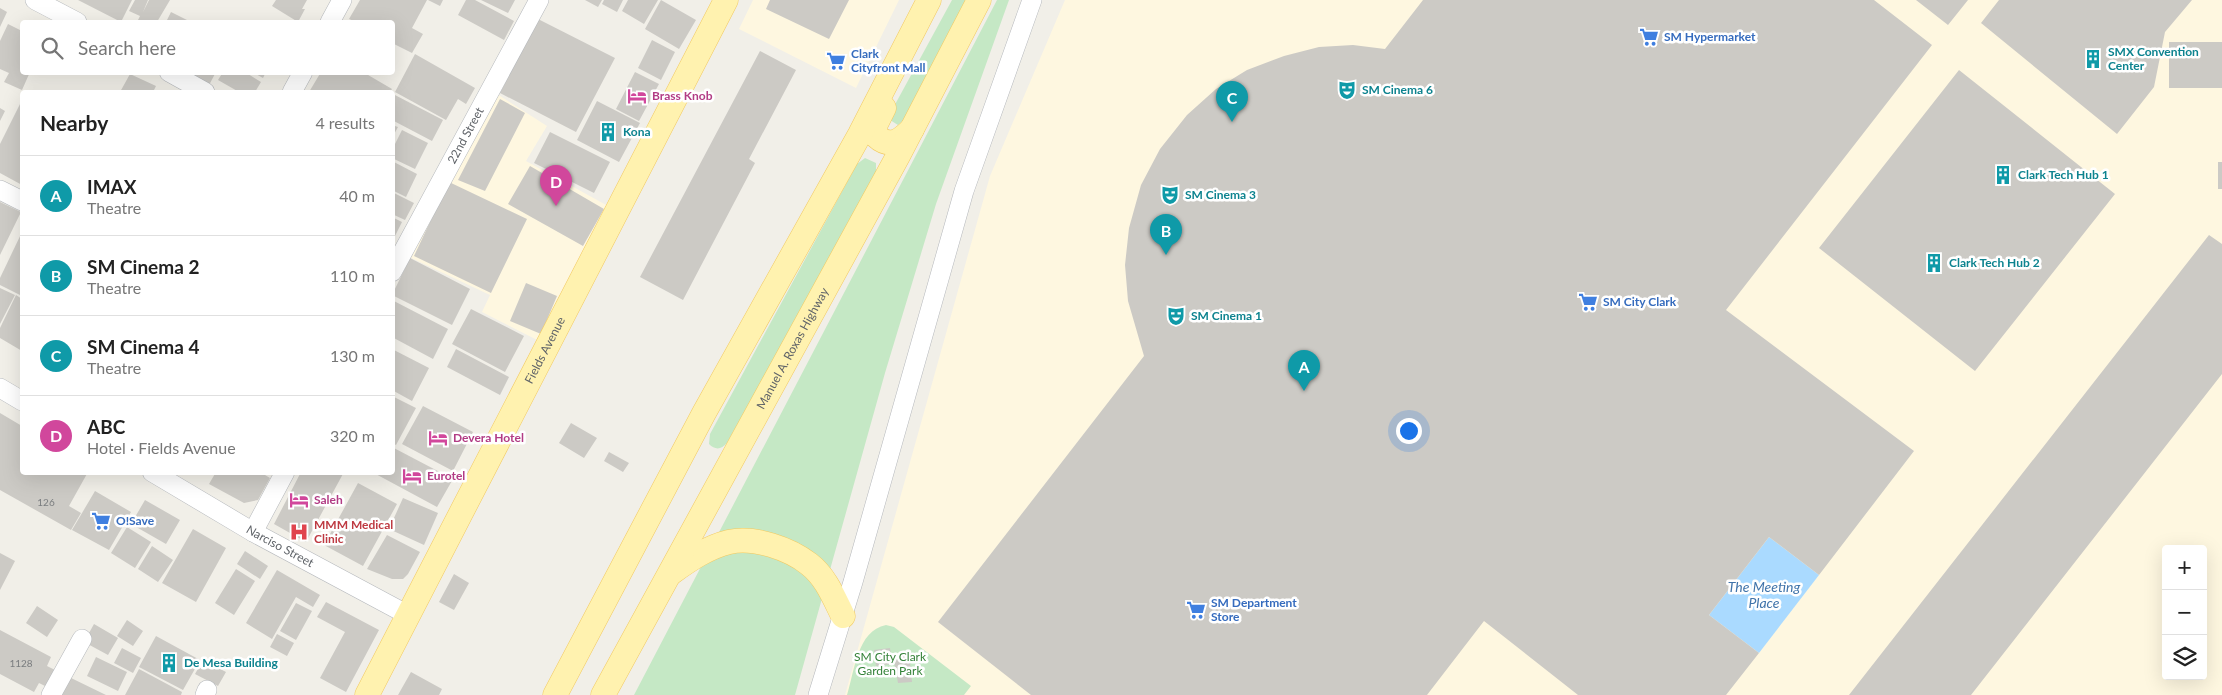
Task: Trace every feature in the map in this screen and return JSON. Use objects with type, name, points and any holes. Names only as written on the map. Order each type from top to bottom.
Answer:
[{"type":"main road","points":[[555,695],[704,414],[860,134],[929,0]]},
{"type":"main road","points":[[912,129],[893,144],[881,141],[874,131],[874,126],[940,0]]},
{"type":"main road","name":"Manuel A. Roxas Highway","points":[[603,695],[912,129],[979,0]]},
{"type":"main road","name":"Fields Avenue","points":[[366,695],[719,2]]},
{"type":"main road","points":[[668,575],[696,555],[730,541],[756,541],[782,550],[810,564],[830,588],[843,616]]},
{"type":"street","points":[[35,0],[73,20]]},
{"type":"street","points":[[331,20],[342,0]]},
{"type":"street","name":"22nd Street","points":[[395,266],[538,0]]},
{"type":"street","points":[[818,695],[843,616],[964,191],[1032,0]]},
{"type":"street","points":[[174,75],[201,90]]},
{"type":"street","points":[[293,90],[301,75]]},
{"type":"street","points":[[0,190],[20,200]]},
{"type":"street","points":[[0,388],[20,399]]},
{"type":"street","name":"Narciso Street","points":[[157,475],[253,532],[408,615]]},
{"type":"street","points":[[253,532],[283,475]]},
{"type":"street","points":[[51,695],[82,639]]},
{"type":"shaded area","name":"Clark Cityfront Mall","points":[[753,0],[899,0],[856,88],[739,29]]},
{"type":"shaded area","name":"SM City Clark","points":[[1065,0],[2222,0],[2222,695],[845,695],[990,176]]},
{"type":"shaded area","points":[[497,94],[547,126],[526,161],[608,206],[541,342],[482,312],[490,295],[407,256]]},
{"type":"green space","points":[[952,0],[967,0],[905,119],[898,125],[890,120],[892,110]]},
{"type":"green space","points":[[997,0],[1009,0],[936,204],[885,373],[795,695],[634,695]]},
{"type":"green space","points":[[865,158],[876,163],[876,176],[727,443],[720,448],[714,447],[709,444],[710,434],[857,164]]},
{"type":"green space","name":"SM City Clark Garden Park","points":[[886,625],[894,627],[971,686],[964,695],[847,695],[855,663],[863,643],[876,629]]},
{"type":"water","name":"The Meeting Place","points":[[1769,537],[1819,575],[1759,653],[1709,615]]},
{"type":"building","points":[[78,0],[132,0],[122,20],[117,20]]},
{"type":"building","points":[[135,0],[148,0],[143,12],[149,0],[170,0],[158,20],[138,20],[140,16],[129,11]]},
{"type":"building","points":[[276,0],[307,0],[299,20],[295,20],[272,6]]},
{"type":"building","points":[[360,0],[427,0],[412,28],[423,34],[412,53],[395,44],[395,20],[349,19]]},
{"type":"building","points":[[428,0],[443,0],[440,6]]},
{"type":"building","points":[[466,0],[475,0],[514,21],[504,40],[458,15]]},
{"type":"building","points":[[481,0],[515,0],[508,13]]},
{"type":"building","points":[[585,0],[602,0],[598,7]]},
{"type":"building","points":[[604,0],[623,0],[617,12],[602,4]]},
{"type":"building","points":[[628,0],[658,0],[644,24],[622,11]]},
{"type":"building","points":[[661,0],[696,20],[679,49],[645,29]]},
{"type":"building","points":[[770,0],[849,0],[829,39],[766,9]]},
{"type":"building","points":[[1423,0],[1874,0],[1932,45],[1726,310],[1914,451],[1819,575],[1769,537],[1709,615],[1759,653],[1726,695],[1578,695],[1484,621],[1427,695],[1031,695],[938,622],[1144,356],[1128,301],[1125,265],[1129,228],[1141,185],[1160,149],[1187,115],[1216,89],[1247,70],[1284,56],[1319,47],[1353,45],[1385,49]]},
{"type":"building","points":[[1916,0],[1968,0],[1948,25]]},
{"type":"building","name":"SMX Convention Center","points":[[1999,0],[2192,0],[2165,32],[2154,87],[2117,134],[1981,23]]},
{"type":"building","points":[[0,8],[7,12],[0,27]]},
{"type":"building","points":[[171,12],[187,20],[167,20]]},
{"type":"building","points":[[538,19],[615,58],[576,132],[500,93]]},
{"type":"building","points":[[8,24],[20,30],[20,75],[29,75],[22,90],[4,82],[9,73],[0,69],[0,41]]},
{"type":"building","points":[[652,40],[675,52],[661,80],[638,68]]},
{"type":"building","points":[[2169,42],[2222,42],[2222,88],[2169,88]]},
{"type":"building","points":[[760,51],[796,70],[749,159],[755,163],[683,300],[640,277]]},
{"type":"building","points":[[415,54],[475,88],[466,104],[458,99],[446,120],[395,92]]},
{"type":"building","points":[[1959,70],[2115,194],[1975,371],[1819,248]]},
{"type":"building","name":"Brass Knob","points":[[635,72],[659,84],[639,121],[616,109]]},
{"type":"building","points":[[129,75],[156,86],[154,90],[121,90]]},
{"type":"building","points":[[192,75],[214,75],[208,87],[191,77]]},
{"type":"building","points":[[221,75],[250,75],[261,82],[256,90],[236,90],[218,80]]},
{"type":"building","points":[[319,75],[368,75],[392,89],[391,90],[310,90]]},
{"type":"building","points":[[395,95],[443,120],[432,141],[395,122]]},
{"type":"building","points":[[500,99],[525,113],[485,191],[458,180]]},
{"type":"building","name":"Kona","points":[[597,101],[640,123],[619,162],[577,140]]},
{"type":"building","points":[[20,104],[20,184],[0,173],[0,144]]},
{"type":"building","points":[[0,108],[5,111],[0,121]]},
{"type":"building","points":[[402,130],[428,143],[415,169],[395,159],[395,144]]},
{"type":"building","points":[[550,132],[610,162],[594,193],[534,163]]},
{"type":"building","points":[[2218,162],[2222,162],[2222,189],[2218,189]]},
{"type":"building","points":[[395,163],[417,174],[406,197],[395,192]]},
{"type":"building","points":[[530,166],[604,209],[583,246],[508,204]]},
{"type":"building","points":[[449,182],[527,219],[491,293],[414,256]]},
{"type":"building","points":[[395,194],[414,203],[405,220],[395,215]]},
{"type":"building","points":[[0,202],[20,212],[20,214],[0,255]]},
{"type":"building","points":[[395,218],[402,222],[395,236]]},
{"type":"building","points":[[2209,235],[2222,244],[2222,374],[1971,695],[1849,695]]},
{"type":"building","points":[[20,236],[20,295],[0,285],[0,278]]},
{"type":"building","points":[[410,258],[470,289],[452,325],[395,296],[395,289]]},
{"type":"building","points":[[526,283],[557,296],[541,334],[510,321]]},
{"type":"building","points":[[0,288],[15,295],[0,324]]},
{"type":"building","points":[[16,295],[20,298],[20,350],[0,338],[0,328]]},
{"type":"building","points":[[395,302],[448,329],[433,359],[395,339]]},
{"type":"building","points":[[471,309],[524,336],[505,372],[452,344]]},
{"type":"building","points":[[456,349],[509,377],[500,395],[447,367]]},
{"type":"building","points":[[395,351],[429,368],[412,401],[395,392]]},
{"type":"building","points":[[395,398],[416,408],[395,444]]},
{"type":"building","name":"Devera Hotel","points":[[423,406],[473,432],[453,471],[402,444]]},
{"type":"building","points":[[0,413],[20,425],[20,475],[86,475],[69,506],[81,513],[71,530],[0,490]]},
{"type":"building","points":[[571,423],[597,438],[584,458],[559,443]]},
{"type":"building","name":"Eurotel","points":[[395,449],[453,479],[437,507],[378,475],[395,475]]},
{"type":"building","points":[[609,452],[629,463],[623,472],[604,461]]},
{"type":"building","points":[[214,475],[265,475],[270,478],[258,500],[244,503],[209,484]]},
{"type":"building","points":[[299,475],[342,475],[306,542],[274,524]]},
{"type":"building","points":[[358,483],[397,504],[363,566],[324,545]]},
{"type":"building","name":"O!Save","points":[[95,491],[131,512],[109,550],[72,530]]},
{"type":"building","points":[[403,498],[438,513],[424,545],[389,529]]},
{"type":"building","points":[[145,500],[180,520],[166,544],[131,524]]},
{"type":"building","points":[[127,527],[151,542],[135,568],[111,553]]},
{"type":"building","points":[[193,529],[226,548],[196,602],[162,583]]},
{"type":"building","points":[[387,535],[420,552],[408,574],[403,579],[392,579],[367,569]]},
{"type":"building","points":[[152,546],[173,560],[158,582],[138,569]]},
{"type":"building","points":[[245,551],[268,566],[260,579],[237,564]]},
{"type":"building","points":[[0,553],[15,561],[0,590]]},
{"type":"building","points":[[236,569],[255,581],[234,615],[215,603]]},
{"type":"building","points":[[277,570],[320,595],[313,607],[296,597],[272,639],[246,623]]},
{"type":"building","points":[[454,574],[469,583],[454,610],[439,602]]},
{"type":"building","points":[[326,602],[379,630],[346,692],[320,678],[345,632],[317,617]]},
{"type":"building","points":[[296,603],[312,611],[296,640],[280,631]]},
{"type":"building","points":[[37,606],[58,620],[47,637],[26,623]]},
{"type":"building","points":[[127,620],[143,631],[133,646],[117,636]]},
{"type":"building","points":[[94,624],[118,638],[108,655],[84,642]]},
{"type":"building","points":[[0,630],[51,657],[47,666],[55,670],[47,687],[39,683],[34,692],[0,674]]},
{"type":"building","points":[[277,634],[294,643],[287,656],[270,647]]},
{"type":"building","name":"De Mesa Building","points":[[156,636],[200,660],[183,690],[139,667]]},
{"type":"building","points":[[122,648],[141,658],[133,673],[114,663]]},
{"type":"building","points":[[890,648],[892,664],[876,666],[874,650]]},
{"type":"building","points":[[909,653],[912,682],[898,683],[893,656]]},
{"type":"building","points":[[96,657],[127,672],[118,691],[87,676]]},
{"type":"building","points":[[203,660],[226,672],[218,686],[195,674]]},
{"type":"building","points":[[139,669],[182,692],[181,695],[125,695]]},
{"type":"building","points":[[411,672],[442,689],[439,695],[398,695]]},
{"type":"building","points":[[69,677],[106,695],[60,695]]},
{"type":"place","name":"SM Hypermarket","points":[[1649,37]]},
{"type":"place","name":"SMX Convention Center","points":[[2093,59]]},
{"type":"place","name":"Clark Cityfront Mall","points":[[836,61]]},
{"type":"place","name":"SM Cinema 6","points":[[1347,90]]},
{"type":"place","name":"Brass Knob","points":[[637,96]]},
{"type":"place","name":"SM Cinema 4","points":[[1232,122]]},
{"type":"place","name":"Kona","points":[[608,132]]},
{"type":"place","name":"Clark Tech Hub 1","points":[[2003,175]]},
{"type":"place","name":"SM Cinema 3","points":[[1170,195]]},
{"type":"place","name":"ABC","points":[[556,206]]},
{"type":"place","name":"SM Cinema 2","points":[[1166,255]]},
{"type":"place","name":"Clark Tech Hub 2","points":[[1934,263]]},
{"type":"place","name":"SM City Clark","points":[[1588,302]]},
{"type":"place","name":"SM Cinema 1","points":[[1176,316]]},
{"type":"place","name":"IMAX","points":[[1304,391]]},
{"type":"place","name":"Devera Hotel","points":[[438,438]]},
{"type":"place","name":"Eurotel","points":[[412,476]]},
{"type":"place","name":"Saleh","points":[[299,500]]},
{"type":"place","name":"O!Save","points":[[101,521]]},
{"type":"place","name":"MMM Medical Clinic","points":[[299,532]]},
{"type":"place","name":"SM Department Store","points":[[1196,610]]},
{"type":"place","name":"De Mesa Building","points":[[169,663]]}]
